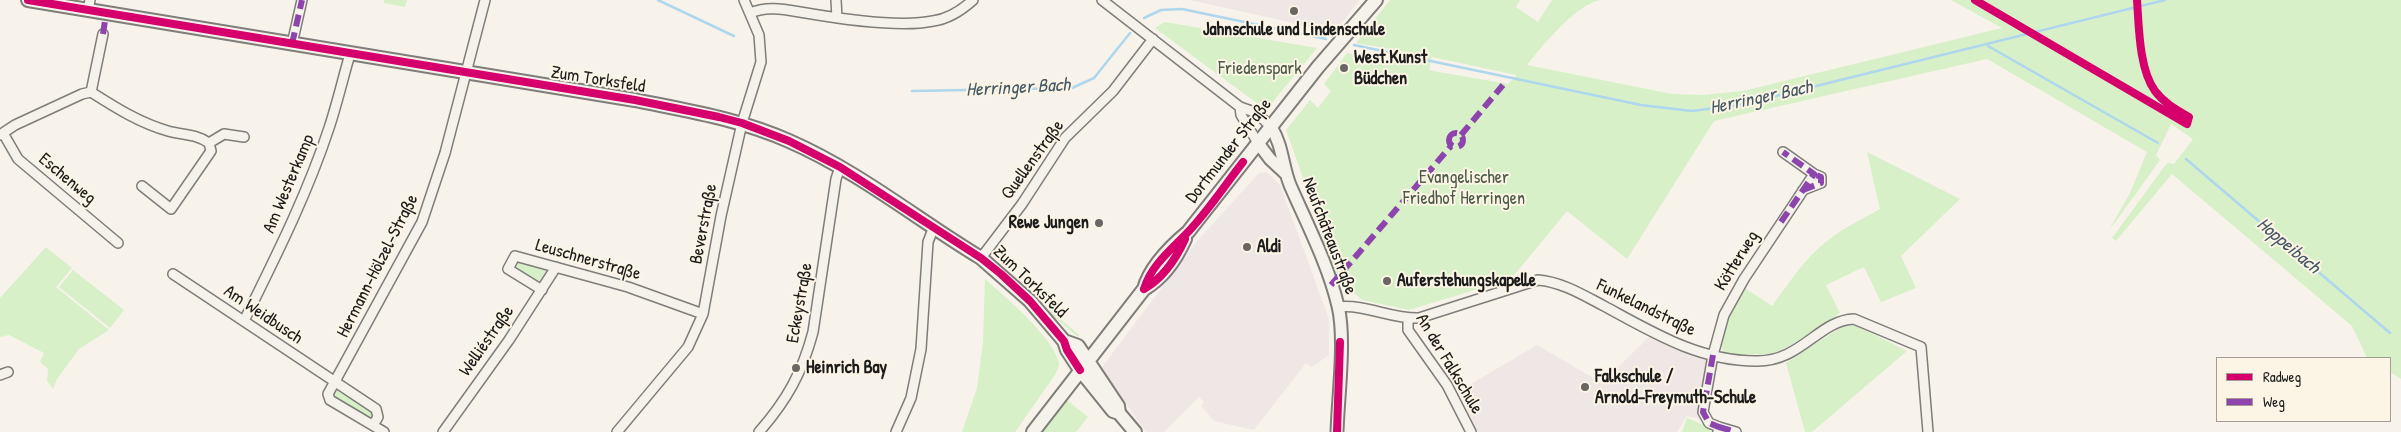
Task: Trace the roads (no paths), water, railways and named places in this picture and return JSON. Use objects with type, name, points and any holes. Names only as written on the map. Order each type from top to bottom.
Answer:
[{"type":"main road","name":"Zum Torksfeld","points":[[28,0],[89,5],[292,44],[466,74],[635,100],[742,123],[788,141],[840,167],[933,229],[981,258],[1030,301],[1064,341],[1067,350],[1080,370],[1113,411],[1119,413],[1118,406],[1078,346],[1064,341]]},
{"type":"main road","name":"Dortmunder Straße","points":[[1033,432],[1144,289],[1150,274],[1175,243],[1188,232],[1320,65],[1376,0]]},
{"type":"main road","points":[[1119,413],[1135,432]]},
{"type":"street","points":[[292,44],[302,0]]},
{"type":"street","name":"Hermann-Hölzel-Straße","points":[[334,383],[422,222],[445,153],[485,0]]},
{"type":"street","name":"Beverstraße","points":[[617,432],[688,347],[704,314],[721,216],[742,123],[761,62],[759,35],[744,0]]},
{"type":"street","points":[[836,0],[837,18]]},
{"type":"street","points":[[750,13],[759,9],[772,8],[837,18],[925,22],[955,14],[973,0]]},
{"type":"street","points":[[1102,0],[1240,107],[1256,113],[1271,127]]},
{"type":"street","points":[[91,92],[103,34]]},
{"type":"street","name":"Quellenstraße","points":[[981,258],[1022,204],[1065,138],[1113,91],[1153,39]]},
{"type":"street","name":"Am Westerkamp","points":[[244,321],[316,164],[350,54]]},
{"type":"street","points":[[1,134],[23,121],[82,94],[91,92],[132,118],[168,131],[202,138],[209,143],[211,151],[171,209],[142,186]]},
{"type":"street","points":[[1240,107],[1241,116],[1258,143]]},
{"type":"street","name":"Neufchâteaustraße","points":[[1271,127],[1280,144],[1286,173],[1320,253],[1338,307],[1340,342],[1337,432]]},
{"type":"street","name":"Eschenweg","points":[[1,134],[18,160],[118,243]]},
{"type":"street","points":[[209,143],[224,134],[244,137]]},
{"type":"street","name":"Neufchâteaustraße","points":[[1258,143],[1270,159],[1286,173]]},
{"type":"street","name":"Kötterweg","points":[[1718,429],[1709,423],[1703,412],[1713,355],[1724,315],[1814,174],[1783,152]]},
{"type":"street","name":"Eckeystraße","points":[[759,432],[790,393],[808,352],[813,332],[836,179],[840,167]]},
{"type":"street","points":[[896,432],[910,398],[921,348],[928,242],[933,229]]},
{"type":"street","name":"Leuschnerstraße","points":[[542,290],[508,269],[516,256],[628,287],[704,314]]},
{"type":"street","name":"Welliéstraße","points":[[443,432],[556,267]]},
{"type":"street","name":"Am Weidbusch","points":[[172,274],[376,409],[378,417],[373,425]]},
{"type":"street","name":"Funkelandstraße","points":[[1408,318],[1419,318],[1538,280],[1544,280],[1575,291],[1674,344],[1713,355],[1755,361],[1784,357],[1824,331],[1846,319],[1854,318],[1921,347],[1928,432]]},
{"type":"street","name":"An der Falkschule","points":[[1338,307],[1365,307],[1408,318],[1408,330],[1448,385],[1471,432]]},
{"type":"street","points":[[334,383],[328,394],[330,400],[384,432]]},
{"type":"street","points":[[1718,429],[1736,432]]},
{"type":"waterway","name":"Herringer Bach","points":[[658,0],[734,36]]},
{"type":"waterway","name":"Herringer Bach","points":[[1354,45],[1641,105],[1692,111],[1739,105],[2165,0]]},
{"type":"waterway","name":"Herringer Bach","points":[[1144,18],[1161,10],[1182,9],[1326,39]]},
{"type":"waterway","name":"Herringer Bach","points":[[912,91],[1072,88],[1094,78],[1130,33]]},
{"type":"waterway","name":"Hoppeibach","points":[[1988,46],[2158,143]]},
{"type":"waterway","name":"Hoppeibach","points":[[2186,159],[2390,333]]},
{"type":"place","name":"Jahnschule und Lindenschule","points":[[1294,11]]},
{"type":"place","name":"West.Kunst Büdchen","points":[[1344,68]]},
{"type":"place","name":"Rewe Jungen","points":[[1099,223]]},
{"type":"place","name":"Aldi","points":[[1247,247]]},
{"type":"place","name":"Auferstehungskapelle","points":[[1387,281]]},
{"type":"place","name":"Heinrich Bay","points":[[796,368]]},
{"type":"place","name":"Falkschule / Arnold-Freymuth-Schule","points":[[1585,387]]},
{"type":"park label","name":"Friedenspark","points":[[1260,69]]},
{"type":"park label","name":"Evangelischer Friedhof Herringen","points":[[1464,188]]}]
